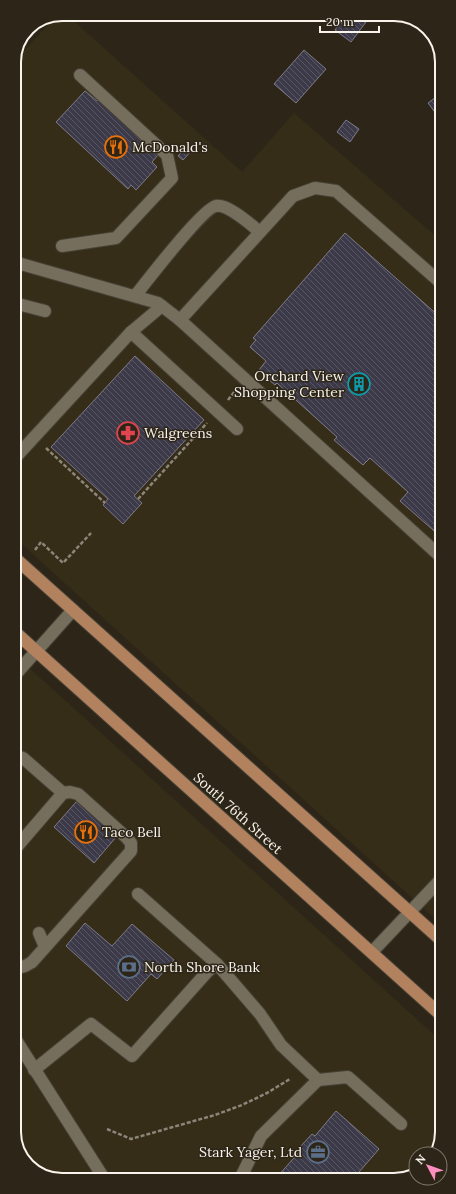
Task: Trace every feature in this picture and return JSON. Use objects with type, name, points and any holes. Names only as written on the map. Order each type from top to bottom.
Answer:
[{"type":"main road","points":[[21,563],[435,935]]},
{"type":"main road","name":"South 76th Street","points":[[21,637],[435,1010]]},
{"type":"lane","points":[[62,246],[116,238],[172,178],[167,155],[80,75]]},
{"type":"lane","points":[[180,320],[293,196],[315,188],[336,191],[435,278]]},
{"type":"lane","points":[[135,296],[212,206],[217,205],[230,210],[260,232]]},
{"type":"lane","points":[[21,264],[158,303],[180,320],[435,552]]},
{"type":"lane","points":[[21,305],[45,311]]},
{"type":"lane","points":[[21,451],[131,332],[162,306]]},
{"type":"lane","points":[[131,332],[237,429]]},
{"type":"lane","points":[[21,668],[73,610]]},
{"type":"lane","points":[[21,757],[63,793]]},
{"type":"lane","points":[[21,842],[63,793],[70,792],[78,794],[131,843],[131,851],[32,962],[21,967]]},
{"type":"lane","points":[[372,952],[435,885]]},
{"type":"lane","points":[[138,894],[217,964],[260,1014],[281,1045],[318,1080]]},
{"type":"lane","points":[[38,933],[45,947]]},
{"type":"lane","points":[[34,1070],[91,1024],[132,1056],[208,971],[217,964]]},
{"type":"lane","points":[[21,1048],[100,1173]]},
{"type":"lane","points":[[243,1173],[261,1136],[318,1080],[348,1077],[401,1124]]},
{"type":"path","points":[[138,499],[246,380]]},
{"type":"path","points":[[34,437],[105,503]]},
{"type":"path","points":[[35,550],[42,542],[63,563],[91,533]]},
{"type":"path","points":[[107,1129],[131,1139],[139,1137],[215,1115],[242,1105],[267,1093],[290,1079]]},
{"type":"shaded area","points":[[74,21],[242,172],[294,113],[435,236],[435,919],[21,543],[22,53],[49,23]]},
{"type":"shaded area","points":[[21,660],[435,1036],[435,1132],[433,1145],[408,1146],[408,1170],[399,1173],[60,1173],[47,1170],[35,1163],[24,1147],[21,1137]]},
{"type":"building","points":[[341,21],[367,21],[351,42],[335,30]]},
{"type":"building","points":[[304,50],[326,69],[296,103],[274,84]]},
{"type":"building","name":"McDonald's","points":[[85,91],[97,101],[100,98],[141,136],[139,138],[158,155],[152,162],[157,167],[136,190],[131,185],[128,189],[56,122]]},
{"type":"building","points":[[435,98],[435,112],[428,103]]},
{"type":"building","points":[[346,120],[359,129],[350,142],[337,132]]},
{"type":"building","points":[[188,145],[193,149],[183,160],[178,156]]},
{"type":"building","name":"Orchard View Shopping Center","points":[[345,233],[435,313],[435,532],[400,501],[408,492],[370,458],[363,465],[334,440],[337,437],[277,383],[275,385],[262,374],[263,373],[259,370],[266,361],[250,347],[256,340],[253,338]]},
{"type":"building","name":"Walgreens","points":[[135,356],[204,420],[134,496],[142,503],[123,524],[103,505],[108,499],[51,447]]},
{"type":"building","name":"Taco Bell","points":[[77,801],[117,836],[94,863],[54,827]]},
{"type":"building","name":"North Shore Bank","points":[[85,923],[112,946],[132,924],[174,960],[157,979],[151,974],[127,1001],[66,946]]},
{"type":"building","points":[[336,1111],[379,1149],[358,1173],[281,1173],[301,1150],[299,1148],[312,1134],[315,1136]]},
{"type":"place","name":"McDonald's","points":[[116,147]]},
{"type":"place","name":"Orchard View Shopping Center","points":[[359,384]]},
{"type":"place","name":"Walgreens","points":[[128,433]]},
{"type":"place","name":"Taco Bell","points":[[86,832]]},
{"type":"place","name":"North Shore Bank","points":[[129,967]]},
{"type":"place","name":"Stark Yager, Ltd","points":[[318,1152]]}]
